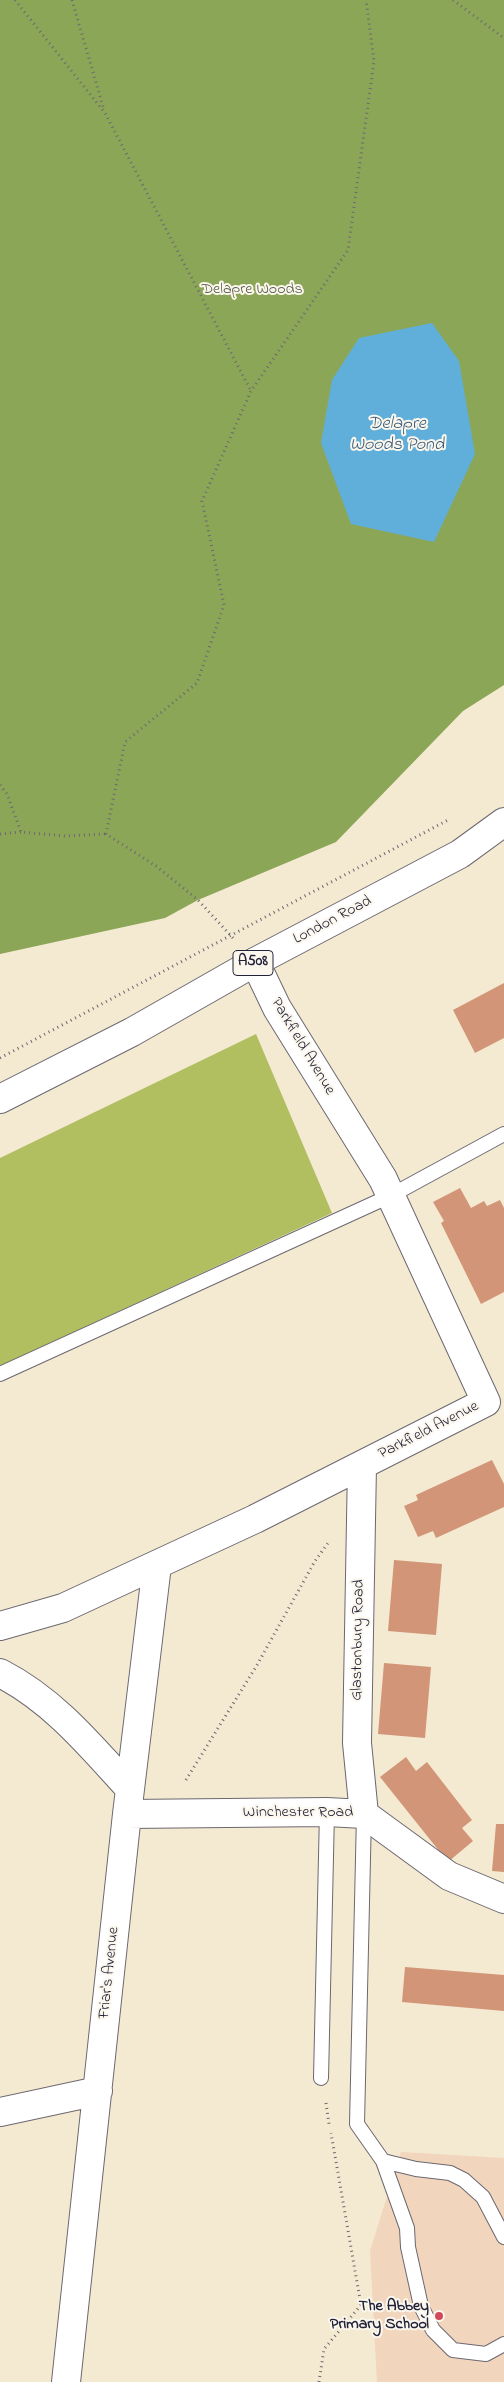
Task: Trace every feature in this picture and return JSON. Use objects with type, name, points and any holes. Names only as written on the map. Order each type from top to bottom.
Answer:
[{"type":"main road","name":"London Road","points":[[0,1099],[132,1032],[255,962],[460,854],[504,822]]},
{"type":"main road","name":"Parkfield Avenue","points":[[0,1626],[63,1608],[255,1519],[495,1398],[383,1180],[277,1008],[255,962]]},
{"type":"main road","name":"Glastonbury Road","points":[[362,1465],[357,1743],[364,1814]]},
{"type":"main road","name":"Friar's Avenue","points":[[66,2382],[128,1801],[157,1564]]},
{"type":"main road","points":[[0,1673],[38,1697],[66,1719],[128,1801]]},
{"type":"main road","name":"Winchester Road","points":[[128,1801],[164,1813],[327,1812],[364,1814],[449,1876],[504,1899]]},
{"type":"main road","points":[[0,2112],[98,2091]]},
{"type":"lane","points":[[0,1374],[390,1196],[504,1134]]},
{"type":"lane","points":[[321,2078],[327,1812]]},
{"type":"lane","points":[[364,1814],[357,2124],[383,2161],[406,2228],[411,2263],[421,2306],[432,2330],[453,2350],[486,2354],[504,2344]]},
{"type":"lane","points":[[383,2161],[416,2169],[450,2173],[464,2180],[483,2197],[500,2226],[504,2237]]},
{"type":"path","points":[[15,0],[105,113],[251,391]]},
{"type":"path","points":[[72,0],[105,113]]},
{"type":"path","points":[[106,834],[125,742],[197,683],[224,605],[202,501],[251,391],[348,250],[374,61],[366,0]]},
{"type":"path","points":[[453,0],[504,38]]},
{"type":"path","points":[[0,785],[7,794],[21,832]]},
{"type":"path","points":[[0,1058],[451,818]]},
{"type":"path","points":[[0,834],[21,832],[65,836],[106,834],[156,866],[198,900],[255,962]]},
{"type":"path","points":[[164,1813],[176,1799],[257,1665],[315,1561],[332,1538]]},
{"type":"path","points":[[319,2382],[324,2349],[361,2305],[321,2078]]},
{"type":"shaded area","name":"The Abbey Primary School","points":[[401,2152],[504,2158],[504,2382],[377,2382],[370,2251]]},
{"type":"green space","name":"Delapre Woods","points":[[0,0],[504,0],[504,685],[463,711],[336,842],[198,900],[165,918],[0,954]]},
{"type":"green space","points":[[256,1034],[332,1213],[0,1366],[0,1158]]},
{"type":"water","name":"Delapre Woods Pond","points":[[432,323],[459,361],[475,454],[434,542],[351,524],[321,443],[332,380],[359,338]]},
{"type":"building","points":[[504,983],[504,1038],[475,1053],[453,1010]]},
{"type":"building","points":[[460,1188],[471,1208],[484,1201],[487,1206],[500,1200],[504,1208],[504,1292],[481,1304],[441,1223],[444,1221],[433,1202]]},
{"type":"building","points":[[492,1460],[504,1484],[504,1507],[436,1538],[433,1531],[418,1537],[404,1506],[418,1500],[416,1495]]},
{"type":"building","points":[[394,1560],[442,1564],[436,1635],[388,1631]]},
{"type":"building","points":[[384,1663],[431,1667],[425,1738],[378,1734]]},
{"type":"building","points":[[406,1757],[416,1771],[427,1762],[472,1820],[462,1828],[473,1841],[448,1862],[380,1777]]},
{"type":"building","points":[[496,1824],[504,1824],[504,1872],[492,1871]]},
{"type":"building","points":[[405,1967],[504,1975],[504,2011],[402,2002]]},
{"type":"place","name":"The Abbey Primary School","points":[[439,2316]]}]
